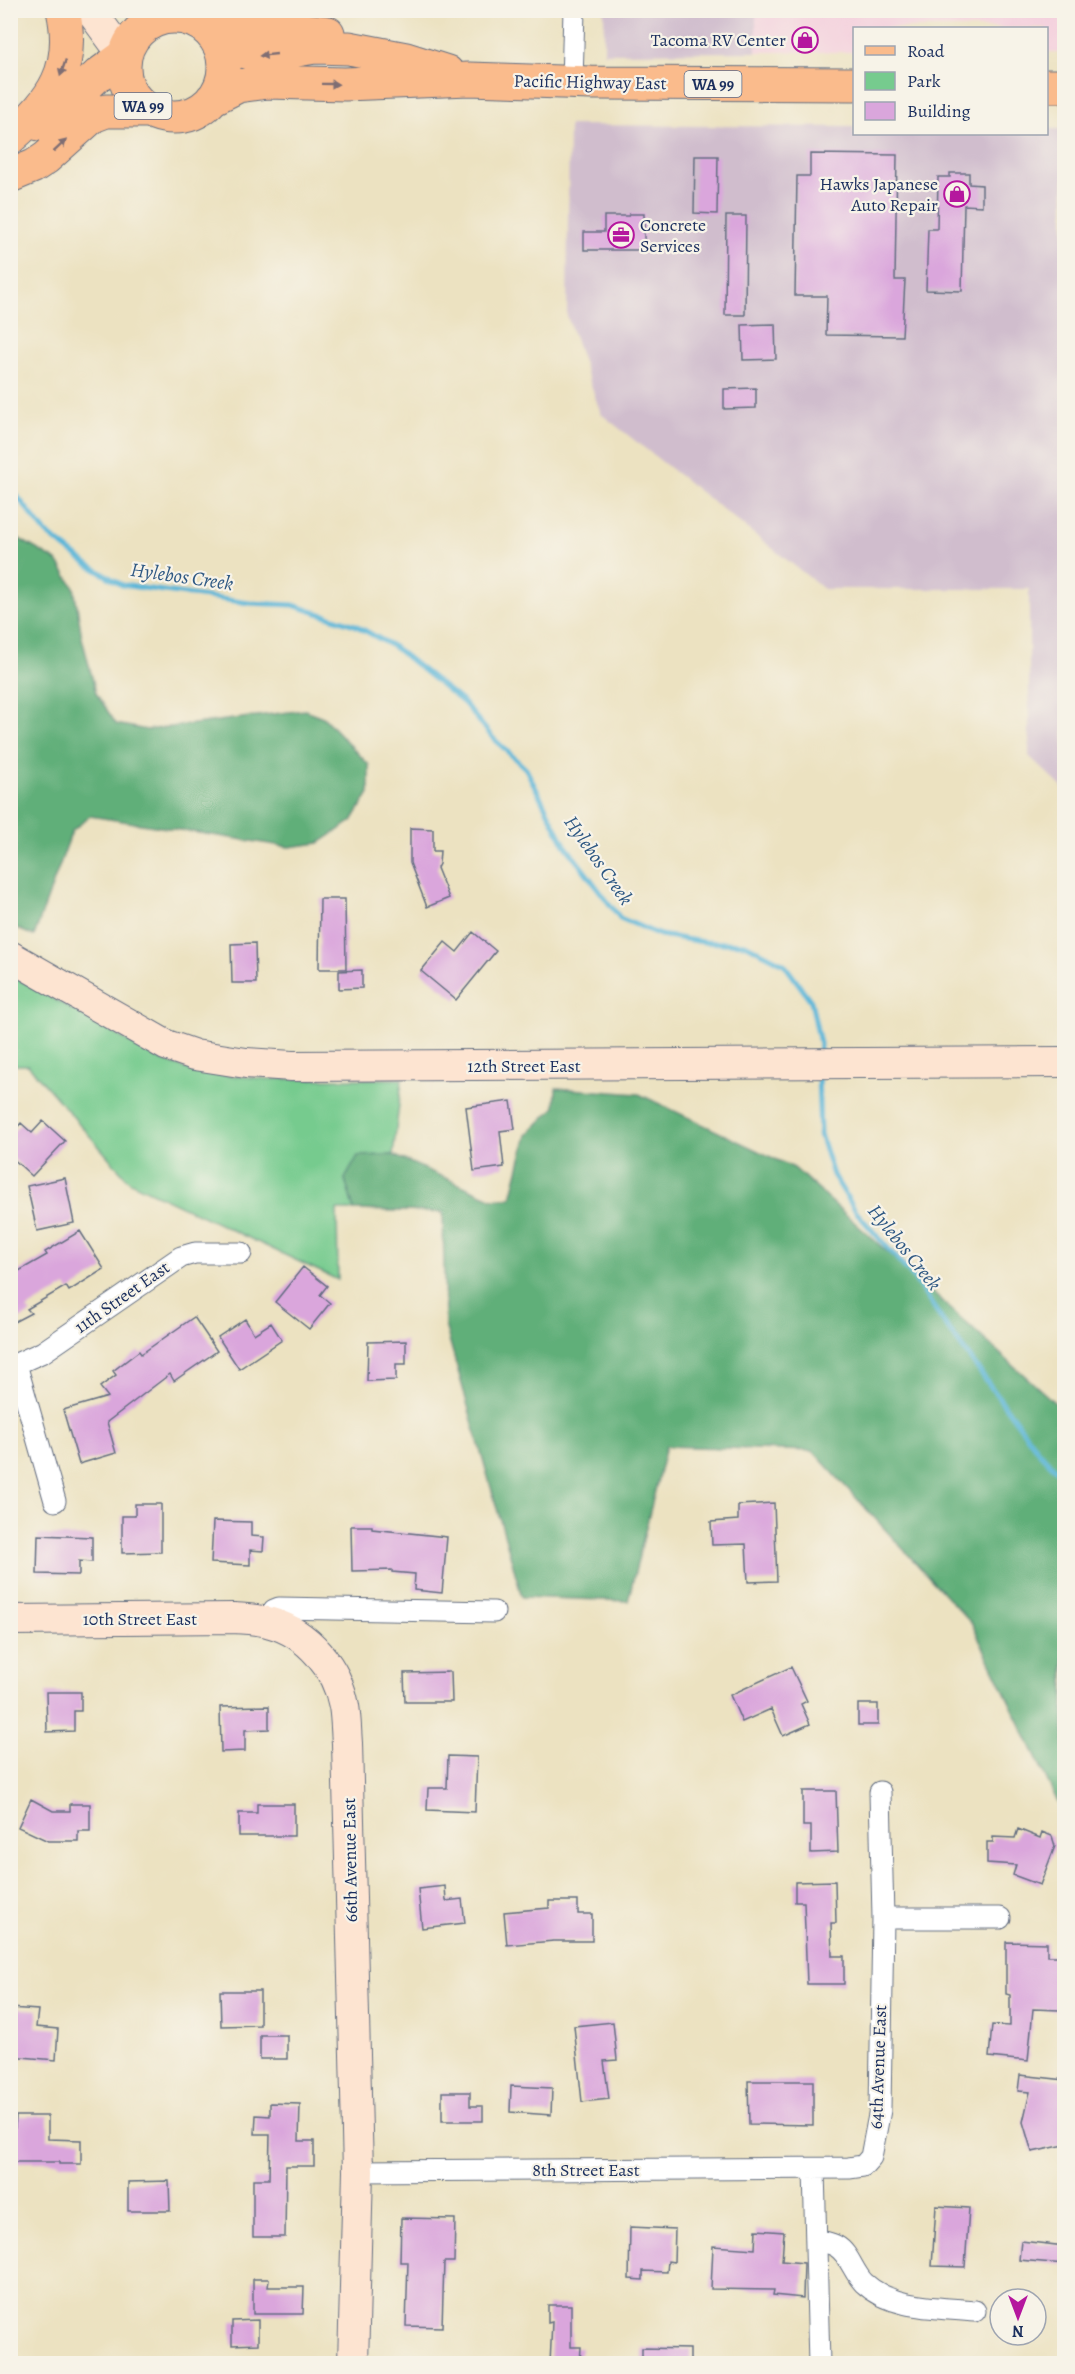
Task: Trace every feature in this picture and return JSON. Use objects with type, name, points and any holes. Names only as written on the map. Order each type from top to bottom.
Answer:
[{"type":"main road","points":[[10,138],[30,121],[60,76],[68,45],[63,10]]},
{"type":"main road","points":[[223,10],[252,24],[328,33],[347,38],[380,54]]},
{"type":"main road","name":"WA 99","points":[[212,99],[204,107],[183,116],[160,115],[149,111],[140,104],[127,86],[123,66],[124,56],[133,38],[148,24],[167,17],[169,14],[187,18],[205,27],[219,45]]},
{"type":"main road","points":[[212,99],[223,79],[224,68],[219,45]]},
{"type":"main road","name":"Pacific Highway East","points":[[219,45],[261,56],[326,46],[380,54],[429,65],[469,79]]},
{"type":"main road","name":"WA 99","points":[[10,138],[37,125],[62,108],[124,56]]},
{"type":"main road","name":"Pacific Highway East","points":[[212,99],[238,86],[257,82],[345,84],[469,79],[853,84]]},
{"type":"main road","points":[[1048,86],[1065,86]]},
{"type":"main road","name":"WA 99","points":[[10,176],[46,158],[86,120],[98,114],[117,110],[149,111]]},
{"type":"street","points":[[90,10],[124,56]]},
{"type":"street","points":[[572,82],[574,10]]},
{"type":"street","name":"12th Street East","points":[[10,956],[166,1045],[195,1055],[246,1063],[292,1066],[1065,1062]]},
{"type":"street","name":"11th Street East","points":[[13,1364],[43,1352],[181,1257],[195,1252],[241,1253]]},
{"type":"street","points":[[13,1364],[55,1501]]},
{"type":"street","points":[[270,1622],[274,1611],[279,1608],[494,1612]]},
{"type":"street","name":"10th Street East","points":[[10,1620],[234,1618],[270,1622]]},
{"type":"street","name":"66th Avenue East","points":[[270,1622],[297,1635],[317,1651],[337,1685],[344,1706],[347,1743],[358,2171],[353,2364]]},
{"type":"street","name":"64th Avenue East","points":[[814,2169],[863,2166],[871,2157],[875,2145],[880,2110],[883,1918],[880,1792]]},
{"type":"street","points":[[883,1918],[1000,1918]]},
{"type":"street","points":[[814,2169],[818,2240],[819,2364]]},
{"type":"street","name":"8th Street East","points":[[358,2171],[814,2169]]},
{"type":"street","points":[[818,2240],[836,2246],[843,2252],[851,2267],[874,2291],[892,2299],[931,2308],[975,2311]]},
{"type":"shaded area","points":[[604,11],[756,11],[756,52],[604,53]]},
{"type":"shaded area","name":"Tacoma RV Center","points":[[756,11],[1064,11],[1064,52],[1048,52],[1048,27],[853,27],[853,52],[756,52]]},
{"type":"shaded area","points":[[569,125],[853,127],[853,135],[1048,135],[1048,129],[1064,129],[1064,789],[1029,756],[1029,589],[824,589],[601,414],[567,316]]},
{"type":"green space","points":[[11,534],[57,561],[74,587],[82,638],[96,693],[116,724],[147,730],[305,710],[323,717],[369,765],[369,793],[352,821],[319,843],[289,847],[90,816],[72,831],[34,936],[11,926]]},
{"type":"green space","points":[[10,974],[161,1060],[196,1072],[267,1079],[402,1079],[393,1155],[358,1156],[345,1179],[354,1210],[337,1210],[338,1280],[130,1182],[28,1065],[11,1065]]},
{"type":"green space","points":[[556,1088],[639,1094],[794,1168],[1064,1411],[1064,1815],[972,1624],[813,1451],[666,1446],[628,1601],[522,1597],[445,1325],[443,1212],[354,1210],[345,1179],[358,1156],[393,1155],[493,1199],[511,1198],[527,1135],[555,1107]]},
{"type":"building","points":[[810,154],[897,155],[895,280],[905,280],[902,336],[826,335],[827,296],[795,296],[797,176],[810,176]]},
{"type":"building","points":[[695,156],[718,156],[717,214],[694,213]]},
{"type":"building","points":[[950,173],[969,173],[969,184],[982,185],[982,206],[964,205],[962,291],[926,290],[928,229],[937,229],[938,177],[950,177]]},
{"type":"building","points":[[629,214],[644,214],[644,250],[584,250],[584,232],[604,232],[604,216],[629,216]]},
{"type":"building","points":[[726,216],[746,216],[745,315],[725,315]]},
{"type":"building","points":[[775,324],[776,359],[743,360],[742,325]]},
{"type":"building","points":[[756,388],[756,408],[724,409],[724,389]]},
{"type":"building","points":[[410,828],[433,829],[433,851],[440,851],[437,868],[449,898],[427,907],[410,863]]},
{"type":"building","points":[[320,899],[345,899],[346,969],[319,969]]},
{"type":"building","points":[[473,932],[496,951],[456,1000],[421,971],[445,942],[457,952]]},
{"type":"building","points":[[255,943],[256,983],[232,983],[231,944]]},
{"type":"building","points":[[362,970],[362,988],[339,989],[339,971]]},
{"type":"building","points":[[511,1101],[515,1129],[500,1131],[504,1167],[474,1171],[466,1107]]},
{"type":"building","points":[[43,1121],[65,1141],[32,1176],[10,1156],[10,1135],[21,1123],[32,1133]]},
{"type":"building","points":[[65,1178],[74,1223],[37,1231],[27,1186]]},
{"type":"building","points":[[80,1231],[104,1269],[69,1291],[66,1286],[27,1309],[31,1313],[10,1324],[10,1276],[47,1255],[45,1252]]},
{"type":"building","points":[[303,1267],[327,1286],[320,1295],[330,1303],[309,1329],[275,1302]]},
{"type":"building","points":[[194,1317],[217,1351],[174,1381],[170,1374],[107,1422],[116,1453],[79,1464],[63,1410],[108,1397],[100,1387],[116,1375],[113,1371],[139,1351],[141,1354]]},
{"type":"building","points":[[245,1319],[254,1334],[271,1323],[282,1340],[239,1369],[218,1337]]},
{"type":"building","points":[[406,1341],[406,1364],[396,1364],[396,1380],[367,1381],[368,1342]]},
{"type":"building","points":[[774,1503],[777,1581],[748,1582],[746,1544],[712,1545],[711,1522],[738,1520],[738,1505]]},
{"type":"building","points":[[135,1504],[161,1504],[161,1552],[122,1553],[122,1516],[135,1516]]},
{"type":"building","points":[[213,1521],[251,1522],[251,1536],[264,1537],[263,1551],[250,1550],[250,1565],[211,1563]]},
{"type":"building","points":[[351,1526],[372,1526],[372,1529],[447,1537],[442,1593],[414,1590],[415,1574],[392,1572],[392,1570],[352,1571]]},
{"type":"building","points":[[38,1535],[92,1537],[92,1562],[79,1561],[79,1575],[37,1574]]},
{"type":"building","points":[[791,1667],[807,1701],[801,1704],[810,1724],[783,1736],[771,1709],[742,1722],[730,1695]]},
{"type":"building","points":[[451,1672],[452,1702],[405,1702],[404,1673]]},
{"type":"building","points":[[46,1692],[81,1692],[81,1711],[74,1711],[74,1731],[47,1732]]},
{"type":"building","points":[[858,1704],[878,1704],[878,1725],[858,1725]]},
{"type":"building","points":[[269,1706],[269,1729],[245,1730],[245,1751],[221,1752],[220,1707]]},
{"type":"building","points":[[448,1756],[477,1757],[475,1812],[427,1810],[428,1788],[447,1788]]},
{"type":"building","points":[[803,1791],[836,1791],[838,1852],[811,1853],[811,1826],[803,1826]]},
{"type":"building","points":[[31,1799],[53,1811],[70,1811],[70,1804],[90,1804],[90,1831],[78,1831],[78,1841],[48,1841],[18,1827]]},
{"type":"building","points":[[257,1804],[294,1804],[294,1836],[239,1836],[239,1813],[257,1813]]},
{"type":"building","points":[[1018,1829],[1040,1838],[1042,1832],[1052,1836],[1055,1846],[1040,1885],[1013,1875],[1016,1865],[987,1863],[987,1842],[993,1842],[993,1837],[1015,1838]]},
{"type":"building","points":[[835,1881],[836,1923],[831,1923],[832,1956],[844,1956],[844,1984],[807,1984],[804,1902],[795,1902],[795,1882]]},
{"type":"building","points":[[445,1886],[446,1901],[462,1899],[465,1923],[422,1928],[418,1889]]},
{"type":"building","points":[[549,1901],[578,1901],[578,1914],[592,1914],[592,1941],[507,1945],[504,1912],[549,1908]]},
{"type":"building","points":[[1006,1942],[1047,1943],[1047,1956],[1060,1956],[1060,2010],[1033,2009],[1028,2061],[989,2057],[992,2025],[1010,2026],[1010,1995],[1006,1994]]},
{"type":"building","points":[[220,1991],[260,1991],[260,2025],[221,2026]]},
{"type":"building","points":[[10,2008],[38,2010],[36,2027],[58,2029],[56,2060],[10,2056]]},
{"type":"building","points":[[613,2022],[617,2060],[604,2061],[609,2099],[582,2102],[574,2026]]},
{"type":"building","points":[[260,2035],[287,2035],[287,2059],[260,2059]]},
{"type":"building","points":[[1020,2075],[1065,2080],[1065,2145],[1032,2152],[1023,2122],[1030,2092],[1018,2091]]},
{"type":"building","points":[[748,2081],[813,2081],[813,2125],[749,2124]]},
{"type":"building","points":[[511,2086],[552,2088],[551,2115],[510,2112]]},
{"type":"building","points":[[442,2092],[470,2092],[470,2106],[483,2106],[483,2121],[442,2121]]},
{"type":"building","points":[[270,2103],[300,2104],[299,2141],[314,2141],[314,2166],[286,2166],[285,2237],[253,2237],[253,2179],[269,2179],[270,2134],[255,2134],[256,2115],[270,2116]]},
{"type":"building","points":[[16,2116],[48,2116],[48,2139],[81,2140],[81,2164],[10,2162],[10,2128],[15,2128]]},
{"type":"building","points":[[169,2181],[170,2211],[128,2211],[128,2182]]},
{"type":"building","points":[[936,2206],[969,2208],[965,2267],[932,2266]]},
{"type":"building","points":[[401,2218],[455,2219],[454,2262],[444,2262],[442,2327],[406,2326],[408,2262],[400,2262]]},
{"type":"building","points":[[630,2227],[675,2229],[674,2262],[668,2261],[667,2272],[643,2271],[643,2280],[629,2279]]},
{"type":"building","points":[[756,2230],[784,2232],[782,2261],[804,2263],[803,2298],[773,2295],[774,2290],[711,2289],[713,2246],[755,2249]]},
{"type":"building","points":[[1021,2241],[1065,2246],[1065,2264],[1019,2260]]},
{"type":"building","points":[[253,2279],[269,2279],[268,2287],[304,2287],[303,2314],[253,2314]]},
{"type":"building","points":[[548,2305],[571,2305],[571,2347],[581,2347],[580,2364],[550,2364],[552,2322],[548,2323]]},
{"type":"building","points":[[258,2320],[258,2344],[232,2345],[232,2321]]},
{"type":"building","points":[[642,2348],[690,2349],[690,2364],[642,2364]]},
{"type":"waterway","name":"Hylebos Creek","points":[[10,487],[46,533],[87,564],[122,585],[249,603],[293,605],[355,625],[394,647],[464,703],[493,738],[526,769],[565,845],[620,918],[660,935],[703,942],[745,944],[784,964],[811,1001],[820,1044],[819,1054]]},
{"type":"waterway","name":"Hylebos Creek","points":[[818,1072],[820,1134],[833,1175],[857,1213],[914,1278],[1038,1451],[1064,1478]]},
{"type":"place","name":"Tacoma RV Center","points":[[805,40]]},
{"type":"place","name":"Hawks Japanese Auto Repair","points":[[957,194]]},
{"type":"place","name":"Concrete Services","points":[[621,235]]}]
